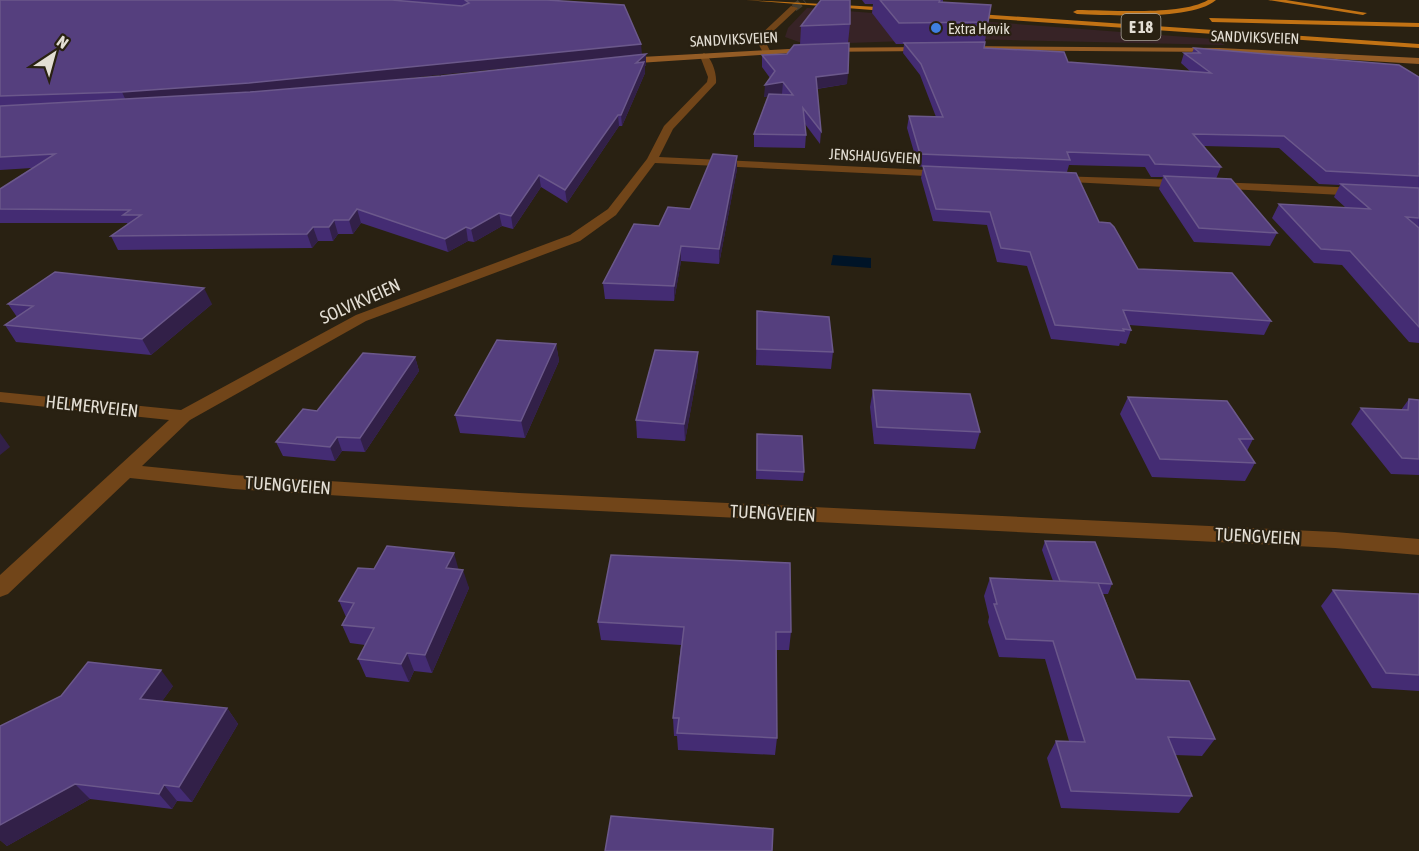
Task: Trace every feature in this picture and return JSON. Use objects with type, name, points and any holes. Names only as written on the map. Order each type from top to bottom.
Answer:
[{"type":"highway","points":[[749,0],[864,4],[911,11]]},
{"type":"highway","points":[[864,4],[870,0],[904,3]]},
{"type":"highway","name":"E 18","points":[[1068,12],[1175,10],[1195,8],[1210,4],[1213,0]]},
{"type":"highway","points":[[1271,0],[1368,14]]},
{"type":"highway","name":"E 18","points":[[1056,12],[959,11],[1419,46]]},
{"type":"highway","name":"E 18","points":[[1032,12],[1172,19]]},
{"type":"highway","points":[[1388,15],[1419,17]]},
{"type":"highway","points":[[1208,20],[1419,25]]},
{"type":"main road","name":"SANDVIKSVEIEN","points":[[617,65],[768,55],[940,48]]},
{"type":"main road","name":"SANDVIKSVEIEN","points":[[950,48],[1220,50],[1419,60]]},
{"type":"street","points":[[768,55],[762,37],[794,8]]},
{"type":"street","name":"SOLVIKVEIEN","points":[[0,588],[128,471],[184,416],[361,318],[575,238],[612,212],[652,160],[668,128],[711,83],[712,76],[706,59]]},
{"type":"street","name":"JENSHAUGVEIEN","points":[[652,160],[959,175]]},
{"type":"street","points":[[1041,178],[1369,193]]},
{"type":"street","name":"HELMERVEIEN","points":[[0,397],[184,416]]},
{"type":"street","name":"TUENGVEIEN","points":[[128,471],[233,482],[519,500],[1335,540],[1419,547]]},
{"type":"shaded area","points":[[807,8],[1213,39],[1225,45],[965,39],[819,44],[799,42],[785,37],[788,28]]},
{"type":"water","points":[[833,255],[871,258],[871,268],[831,265]]},
{"type":"building","points":[[0,0],[392,0],[462,6],[469,3],[465,0],[547,0],[624,5],[641,44],[249,83],[122,92],[0,96]]},
{"type":"building","points":[[821,0],[850,0],[850,24],[801,26]]},
{"type":"building","points":[[880,0],[940,0],[939,2],[991,5],[988,22],[899,23]]},
{"type":"building","points":[[985,42],[984,48],[1064,52],[1068,62],[1211,73],[1184,53],[1200,53],[1194,48],[1399,65],[1419,77],[1419,176],[1326,171],[1284,136],[1193,134],[1221,167],[1155,164],[1149,155],[1067,152],[1070,160],[920,154],[909,116],[943,117],[921,64],[904,43]]},
{"type":"building","points":[[849,43],[848,73],[816,77],[821,131],[803,108],[806,135],[754,134],[769,94],[793,95],[783,82],[765,85],[775,71],[762,55],[787,54],[794,45]]},
{"type":"building","points":[[646,54],[636,63],[644,62],[621,115],[618,115],[565,190],[539,175],[511,216],[499,213],[471,229],[466,227],[445,239],[357,209],[349,220],[334,220],[329,227],[313,227],[307,234],[111,236],[141,215],[123,215],[130,210],[0,209],[0,189],[55,154],[0,157],[0,106],[250,92],[441,76]]},
{"type":"building","points":[[713,154],[737,156],[719,249],[681,246],[674,286],[603,283],[634,224],[659,226],[668,207],[690,209]]},
{"type":"building","points":[[923,166],[1076,173],[1099,222],[1110,223],[1114,227],[1138,269],[1232,273],[1271,321],[1123,310],[1131,330],[1055,325],[1030,252],[1001,248],[990,212],[936,209]]},
{"type":"building","points":[[1164,176],[1231,179],[1277,233],[1199,228]]},
{"type":"building","points":[[1341,184],[1419,188],[1419,218],[1406,217],[1419,228],[1419,327],[1350,251],[1321,249],[1279,204],[1370,209]]},
{"type":"building","points":[[55,272],[204,288],[142,339],[5,325],[33,306],[8,304]]},
{"type":"building","points":[[757,311],[829,317],[833,352],[757,349]]},
{"type":"building","points":[[497,340],[556,344],[521,421],[455,415]]},
{"type":"building","points":[[655,350],[698,352],[684,424],[636,420]]},
{"type":"building","points":[[363,353],[415,357],[360,438],[337,437],[330,447],[276,442],[303,409],[317,411]]},
{"type":"building","points":[[873,390],[970,394],[980,432],[877,427]]},
{"type":"building","points":[[1128,397],[1227,401],[1253,439],[1239,439],[1255,463],[1160,459]]},
{"type":"building","points":[[1409,399],[1419,400],[1419,459],[1402,458],[1361,408],[1408,410]]},
{"type":"building","points":[[757,434],[802,436],[804,472],[757,470]]},
{"type":"building","points":[[1045,541],[1095,542],[1112,584],[1060,581]]},
{"type":"building","points":[[387,546],[454,553],[446,568],[463,570],[425,655],[407,653],[401,664],[358,659],[374,628],[342,625],[354,603],[339,601],[358,568],[374,569]]},
{"type":"building","points":[[611,555],[790,563],[791,632],[776,632],[777,738],[677,733],[679,718],[673,718],[684,627],[598,622]]},
{"type":"building","points":[[990,578],[1098,583],[1136,679],[1189,681],[1215,739],[1168,737],[1192,796],[1071,791],[1056,741],[1085,742],[1053,641],[1006,639],[994,604],[997,604]]},
{"type":"building","points":[[1333,590],[1419,594],[1419,675],[1386,673]]},
{"type":"building","points":[[88,662],[161,670],[140,699],[227,708],[179,787],[164,785],[159,794],[75,784],[0,825],[0,726],[61,696]]},
{"type":"building","points":[[611,816],[773,829],[772,851],[605,851]]},
{"type":"tunnel","points":[[794,8],[804,0]]},
{"type":"place","name":"Extra Høvik","points":[[936,28]]}]
